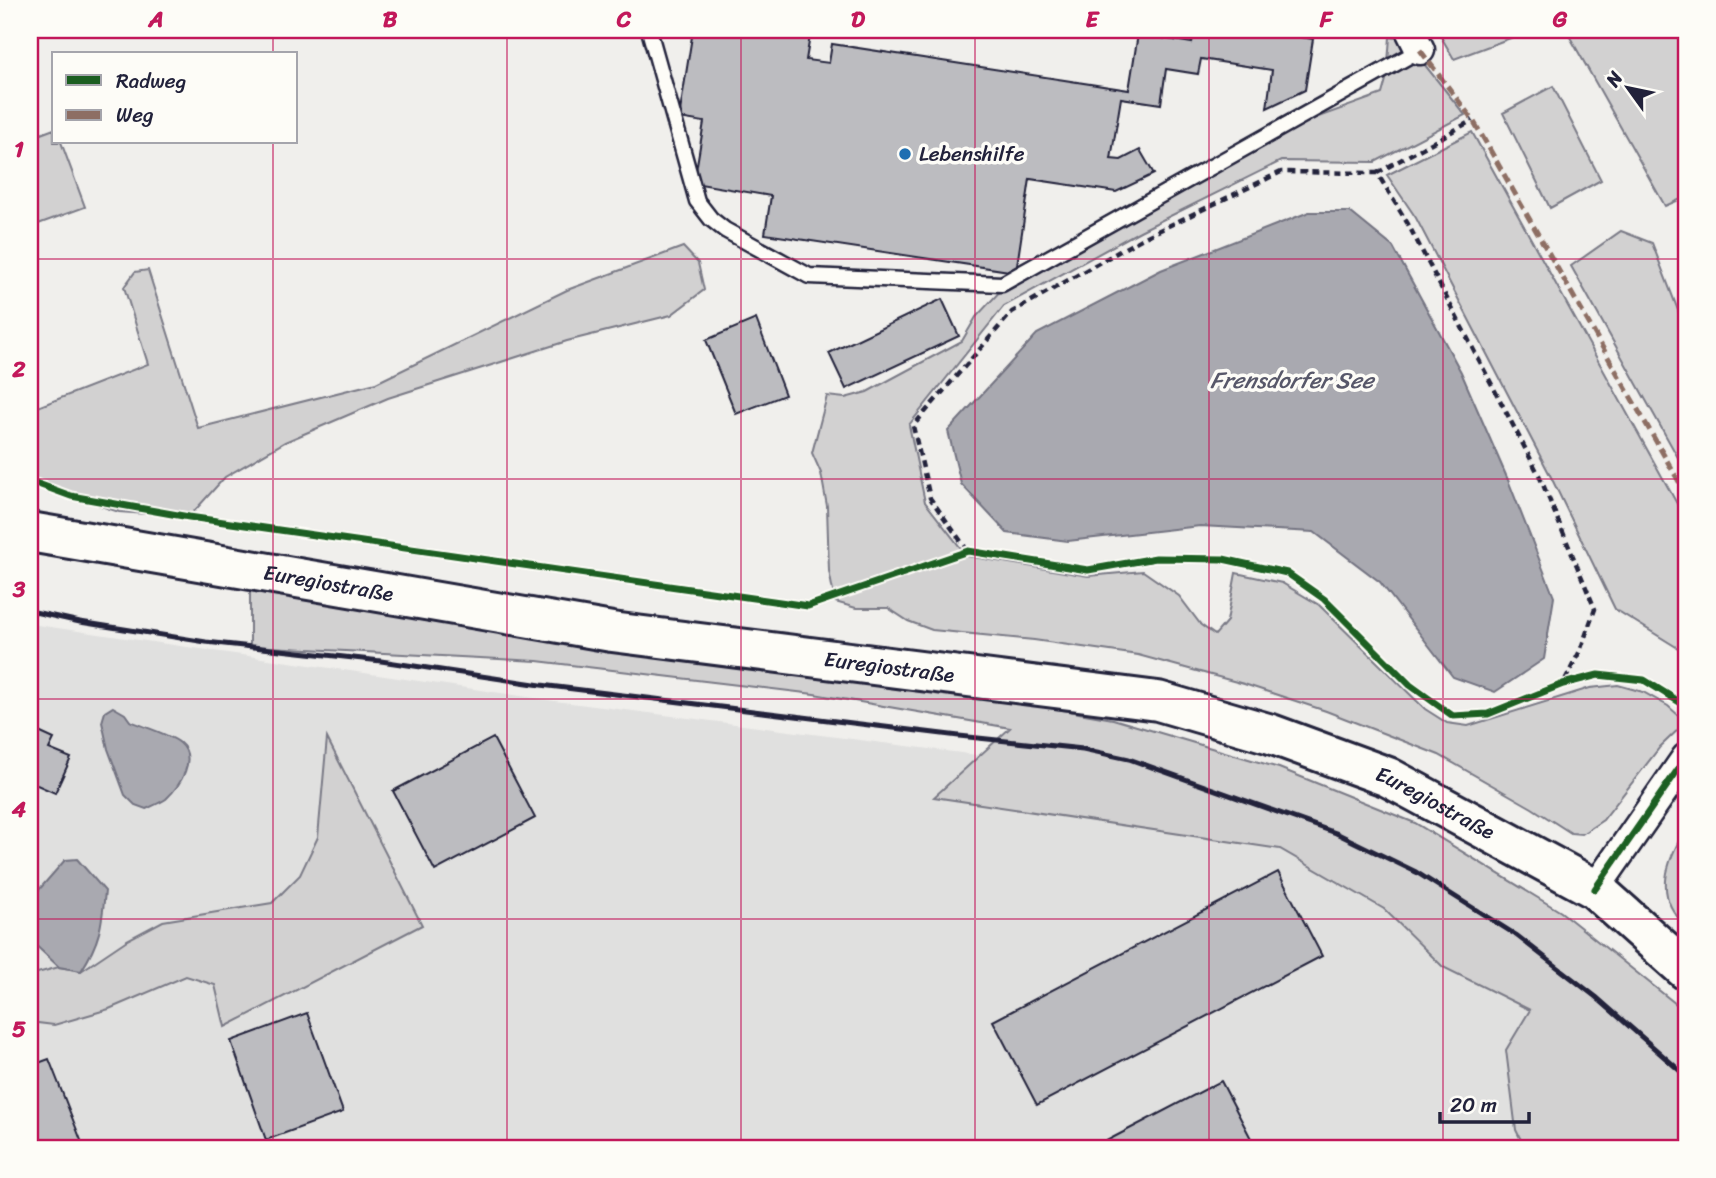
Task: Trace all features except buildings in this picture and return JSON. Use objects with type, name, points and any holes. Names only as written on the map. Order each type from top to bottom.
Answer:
[{"type":"main road","name":"Euregiostraße","points":[[30,532],[612,632],[1158,701],[1271,734],[1388,777],[1595,889],[1686,970]]},
{"type":"street","points":[[1595,889],[1686,758]]},
{"type":"lane","points":[[649,30],[697,201],[710,219],[725,230],[809,276],[1002,284],[1415,40]]},
{"type":"path","points":[[968,551],[930,498],[913,426],[1012,312],[1141,239],[1281,172],[1377,173],[1473,120]]},
{"type":"path","points":[[1377,173],[1408,223],[1539,475],[1595,608],[1580,651],[1563,684]]},
{"type":"shaded area","points":[[1437,30],[1532,30],[1454,59]]},
{"type":"shaded area","points":[[1566,30],[1686,30],[1686,197],[1665,206]]},
{"type":"shaded area","points":[[1390,37],[1404,39],[1465,115],[1375,162],[1281,161],[1140,231],[1004,306],[909,425],[925,502],[967,556],[1088,576],[1143,571],[1179,596],[1201,625],[1215,635],[1227,621],[1236,573],[1282,583],[1319,605],[1425,709],[1447,723],[1468,726],[1590,688],[1618,685],[1643,692],[1668,706],[1686,722],[1660,747],[1603,820],[1582,834],[1571,833],[1439,755],[1326,711],[1244,684],[1138,655],[1034,640],[932,630],[908,621],[888,608],[856,608],[835,602],[829,571],[827,506],[821,473],[812,453],[827,396],[845,398],[867,392],[962,341],[976,317],[1003,288],[1247,143],[1382,94],[1387,76]]},
{"type":"shaded area","points":[[1553,86],[1601,180],[1550,208],[1503,113]]},
{"type":"shaded area","points":[[52,130],[52,144],[62,144],[85,207],[30,227],[30,138]]},
{"type":"shaded area","points":[[1472,132],[1686,520],[1686,653],[1615,609],[1549,473],[1416,218],[1387,175]]},
{"type":"shaded area","points":[[1621,231],[1652,243],[1686,331],[1686,472],[1571,266]]},
{"type":"shaded area","points":[[683,247],[698,263],[704,290],[671,315],[567,341],[388,398],[285,442],[225,477],[189,517],[119,512],[30,483],[30,410],[148,364],[124,287],[135,272],[148,270],[198,428],[376,383],[567,290]]},
{"type":"shaded area","points":[[250,591],[652,657],[1022,703],[1113,719],[1279,768],[1415,823],[1561,912],[1686,1012],[1686,1148],[1525,1148],[1516,1130],[1506,1050],[1530,1010],[1443,967],[1384,909],[1280,849],[934,797],[1010,728],[814,694],[537,661],[250,646]]},
{"type":"shaded area","points":[[30,624],[555,701],[1103,771],[1366,868],[1686,1091],[1686,1148],[30,1148]]},
{"type":"shaded area","points":[[327,738],[422,925],[225,1027],[215,985],[186,976],[109,1009],[54,1025],[30,1022],[30,975],[59,967],[81,971],[127,940],[163,921],[272,903],[300,875],[318,837]]},
{"type":"shaded area","points":[[1686,829],[1686,925],[1669,903],[1666,879],[1673,854]]},
{"type":"water","name":"Frensdorfer See","points":[[1309,212],[1350,212],[1393,247],[1461,372],[1508,480],[1554,597],[1544,659],[1495,692],[1453,677],[1380,582],[1314,532],[1200,526],[1068,541],[1007,533],[961,484],[948,431],[1037,334],[1161,270]]},
{"type":"water","points":[[113,707],[125,714],[130,721],[170,737],[185,749],[187,764],[177,787],[166,799],[146,809],[135,805],[125,795],[108,749],[102,722],[105,712]]},
{"type":"water","points":[[77,859],[105,891],[99,933],[81,971],[59,967],[30,940],[30,900],[65,860]]},
{"type":"railway","points":[[30,611],[80,622],[206,642],[381,661],[541,685],[1083,749],[1129,759],[1336,833],[1416,872],[1516,935],[1596,997],[1686,1076]]},
{"type":"marked path","points":[[1420,50],[1473,120],[1686,494]]},
{"type":"cycle path","points":[[30,481],[71,496],[189,517],[808,606],[968,551],[1088,570],[1156,558],[1223,559],[1287,573],[1324,599],[1410,685],[1453,716],[1488,714],[1563,684],[1598,675],[1644,680],[1686,706]]},
{"type":"cycle path","points":[[1595,889],[1686,758]]},
{"type":"place","name":"Lebenshilfe","points":[[905,154]]}]
